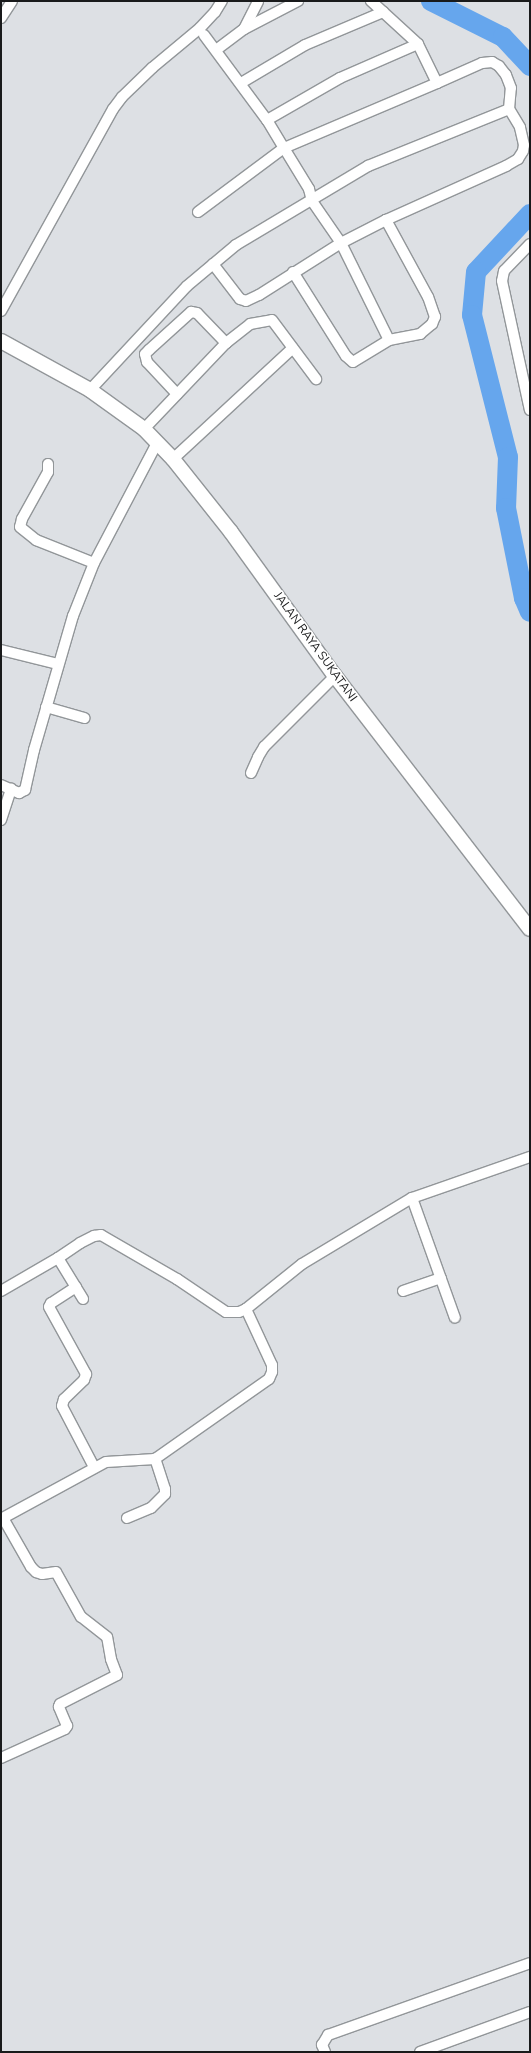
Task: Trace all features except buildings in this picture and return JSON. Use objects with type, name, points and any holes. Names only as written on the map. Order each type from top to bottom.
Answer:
[{"type":"main road","name":"JALAN RAYA SUKATANI","points":[[1,341],[85,387],[144,429],[173,459],[231,532],[335,676],[530,929]]},
{"type":"street","points":[[1,18],[12,1]]},
{"type":"street","points":[[1,311],[113,109],[122,97],[152,68],[200,28],[215,12],[222,1]]},
{"type":"street","points":[[244,30],[258,1]]},
{"type":"street","points":[[216,50],[244,30],[298,1]]},
{"type":"street","points":[[371,1],[418,44],[437,83]]},
{"type":"street","points":[[241,83],[305,45],[382,12]]},
{"type":"street","points":[[204,35],[267,120],[309,189],[312,201],[341,243],[389,340]]},
{"type":"street","points":[[267,120],[340,78],[418,44]]},
{"type":"street","points":[[198,212],[284,148],[482,63],[492,62],[499,66],[506,75],[511,88],[509,109],[516,118],[522,136],[523,151],[518,159],[386,220],[341,243],[293,272],[259,295],[243,301],[213,264]]},
{"type":"street","points":[[85,387],[187,286],[236,245],[312,201],[368,166],[509,109]]},
{"type":"street","points":[[293,272],[348,359],[356,361],[389,340],[420,334],[432,324],[435,316],[428,297],[386,220]]},
{"type":"street","points":[[530,244],[504,271],[502,281],[530,410]]},
{"type":"street","points":[[177,394],[147,362],[145,354],[192,312],[197,313],[226,344]]},
{"type":"street","points":[[144,429],[226,344],[250,324],[269,319],[272,320],[316,379]]},
{"type":"street","points":[[173,459],[293,348]]},
{"type":"street","points":[[1,785],[19,793],[25,790],[46,707],[72,616],[94,563],[157,443]]},
{"type":"street","points":[[48,464],[48,472],[22,519],[20,527],[36,540],[94,563]]},
{"type":"street","points":[[1,650],[58,664]]},
{"type":"street","points":[[251,774],[264,747],[335,676]]},
{"type":"street","points":[[46,707],[84,718]]},
{"type":"street","points":[[1,820],[11,789]]},
{"type":"street","points":[[1,1291],[58,1258],[80,1243],[94,1236],[101,1235],[176,1279],[226,1312],[231,1313],[246,1309],[302,1264],[412,1198],[530,1157]]},
{"type":"street","points":[[412,1198],[454,1318]]},
{"type":"street","points":[[58,1258],[83,1299]]},
{"type":"street","points":[[402,1291],[441,1278]]},
{"type":"street","points":[[76,1287],[51,1303],[49,1307],[86,1374],[84,1380],[64,1399],[62,1406],[94,1468]]},
{"type":"street","points":[[1,1758],[65,1729],[67,1726],[59,1707],[60,1704],[118,1675],[111,1659],[106,1636],[81,1617],[56,1572],[42,1574],[36,1572],[31,1567],[2,1518],[106,1462],[155,1459],[269,1379],[272,1372],[272,1365],[246,1309]]},
{"type":"street","points":[[127,1518],[151,1508],[165,1494],[165,1489],[155,1459]]},
{"type":"street","points":[[325,2052],[322,2045],[324,2039],[328,2035],[530,1963]]},
{"type":"street","points":[[420,2052],[530,2012]]},
{"type":"waterway","points":[[431,1],[503,37],[530,66]]},
{"type":"waterway","points":[[530,214],[476,272],[472,315],[508,457],[506,508],[524,598],[530,612]]}]
